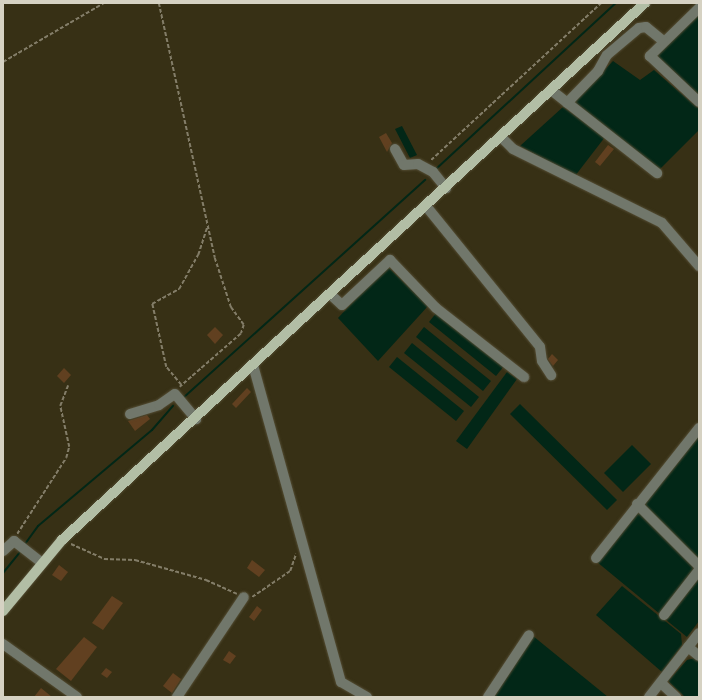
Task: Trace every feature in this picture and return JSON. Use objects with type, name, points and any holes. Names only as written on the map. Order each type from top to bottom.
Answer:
[{"type":"main road","points":[[3,612],[41,562],[62,540],[196,419],[645,3]]},
{"type":"street","points":[[699,8],[663,41],[650,56],[699,102]]},
{"type":"street","points":[[567,104],[598,71],[607,55],[640,28],[646,27],[663,41]]},
{"type":"street","points":[[552,90],[567,104],[657,173]]},
{"type":"street","points":[[501,137],[513,149],[662,223],[699,266]]},
{"type":"street","points":[[395,148],[404,165],[423,167],[433,172],[446,188]]},
{"type":"street","points":[[426,206],[540,347],[542,361],[551,375]]},
{"type":"street","points":[[330,294],[342,305],[390,260],[436,308],[524,377]]},
{"type":"street","points":[[253,365],[301,543],[341,682],[367,697]]},
{"type":"street","points":[[130,414],[159,405],[178,389],[196,419]]},
{"type":"street","points":[[596,558],[637,504],[699,428]]},
{"type":"street","points":[[637,504],[699,566]]},
{"type":"street","points":[[3,551],[14,541],[41,562]]},
{"type":"street","points":[[664,615],[699,570]]},
{"type":"street","points":[[178,697],[244,597]]},
{"type":"street","points":[[649,697],[699,633]]},
{"type":"street","points":[[488,697],[529,634]]},
{"type":"street","points":[[3,644],[77,697]]},
{"type":"street","points":[[688,647],[699,656]]},
{"type":"street","points":[[661,683],[676,697]]},
{"type":"path","points":[[3,62],[104,3]]},
{"type":"path","points":[[159,3],[208,225],[231,308],[244,325],[241,334],[178,389],[166,367],[152,304],[179,289],[198,255],[208,225]]},
{"type":"path","points":[[423,167],[601,3]]},
{"type":"path","points":[[14,541],[22,522],[57,477],[66,458],[69,447],[60,406],[68,385]]},
{"type":"path","points":[[62,540],[104,558],[134,560],[206,580],[244,597],[252,597],[290,571],[301,543]]},
{"type":"shaded area","points":[[699,12],[699,95],[656,56]]},
{"type":"shaded area","points":[[613,61],[640,80],[654,70],[699,109],[699,130],[659,170],[572,104]]},
{"type":"shaded area","points":[[563,107],[605,137],[575,176],[520,146]]},
{"type":"shaded area","points":[[402,126],[417,155],[410,158],[395,129]]},
{"type":"shaded area","points":[[387,266],[428,306],[378,361],[338,318]]},
{"type":"shaded area","points":[[437,312],[504,366],[496,376],[429,322]]},
{"type":"shaded area","points":[[424,327],[491,381],[483,391],[416,337]]},
{"type":"shaded area","points":[[412,343],[479,397],[471,407],[404,353]]},
{"type":"shaded area","points":[[397,357],[464,411],[456,421],[389,367]]},
{"type":"shaded area","points":[[507,372],[517,379],[467,449],[456,441]]},
{"type":"shaded area","points":[[520,404],[617,500],[607,510],[510,414]]},
{"type":"shaded area","points":[[699,432],[699,561],[641,505]]},
{"type":"shaded area","points":[[632,445],[651,464],[623,492],[604,473]]},
{"type":"shaded area","points":[[639,510],[697,566],[660,614],[597,562]]},
{"type":"shaded area","points":[[699,576],[699,621],[687,637],[665,619]]},
{"type":"shaded area","points":[[622,586],[681,634],[682,645],[662,672],[596,615]]},
{"type":"shaded area","points":[[533,636],[608,697],[494,697]]},
{"type":"shaded area","points":[[695,658],[699,659],[699,697],[685,697],[668,681],[687,660]]},
{"type":"building","points":[[386,133],[392,143],[387,152],[379,137]]},
{"type":"building","points":[[608,145],[614,149],[600,166],[595,162]]},
{"type":"building","points":[[215,327],[223,335],[215,344],[207,335]]},
{"type":"building","points":[[552,354],[558,360],[553,366],[548,359]]},
{"type":"building","points":[[64,368],[71,375],[64,383],[57,376]]},
{"type":"building","points":[[247,388],[251,392],[236,408],[232,404]]},
{"type":"building","points":[[147,415],[150,419],[135,431],[128,421]]},
{"type":"building","points":[[252,560],[265,570],[259,577],[247,568]]},
{"type":"building","points":[[59,565],[68,572],[61,581],[52,575]]},
{"type":"building","points":[[112,596],[123,603],[103,630],[92,623]]},
{"type":"building","points":[[257,606],[262,610],[254,621],[249,617]]},
{"type":"building","points":[[84,637],[97,647],[71,681],[56,669]]},
{"type":"building","points":[[229,651],[236,656],[230,664],[223,660]]},
{"type":"building","points":[[106,668],[112,672],[107,678],[101,674]]},
{"type":"building","points":[[173,673],[181,679],[172,693],[163,686]]},
{"type":"building","points":[[41,688],[52,697],[34,697]]},
{"type":"waterway","points":[[436,169],[616,3]]},
{"type":"waterway","points":[[183,398],[425,180]]},
{"type":"waterway","points":[[25,544],[38,526],[152,430],[173,406]]},
{"type":"waterway","points":[[3,573],[19,553]]}]
